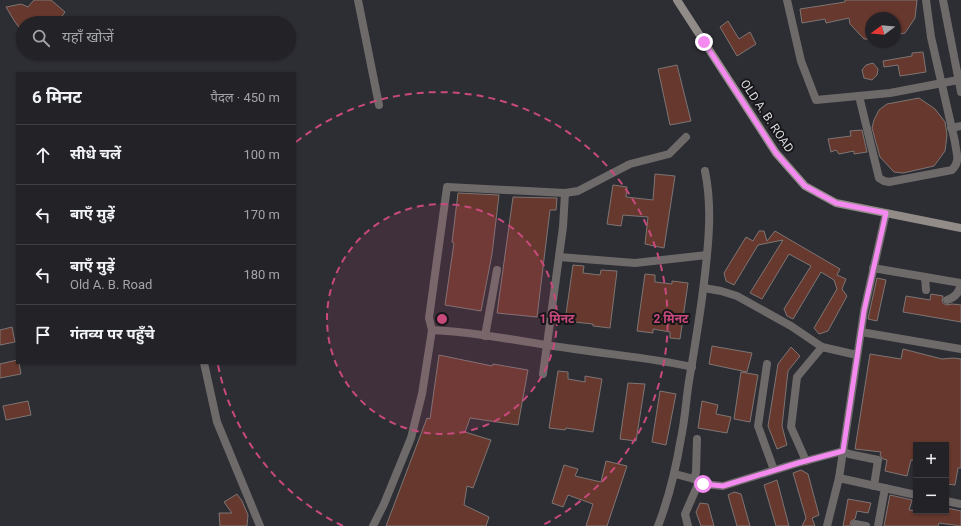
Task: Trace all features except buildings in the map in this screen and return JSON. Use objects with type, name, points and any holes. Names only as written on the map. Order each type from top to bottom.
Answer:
[{"type":"street","points":[[358,0],[379,104]]},
{"type":"street","name":"OLD A. B. ROAD","points":[[677,0],[776,153],[805,186],[836,203],[961,228]]},
{"type":"street","points":[[787,0],[801,61],[816,100],[890,93],[958,80]]},
{"type":"street","points":[[859,96],[879,178],[889,182],[952,170],[956,165],[957,158],[931,37],[926,0]]},
{"type":"street","points":[[943,0],[961,92]]},
{"type":"street","points":[[951,128],[961,126]]},
{"type":"street","points":[[373,526],[384,504],[410,438],[422,394],[432,330],[429,318],[447,187],[565,193],[578,191],[630,164],[669,154],[686,137]]},
{"type":"street","points":[[658,526],[674,474],[682,437],[704,288],[710,234],[709,190],[705,171]]},
{"type":"street","points":[[543,374],[563,227],[565,193]]},
{"type":"street","points":[[827,526],[839,478],[861,332],[873,268],[886,213]]},
{"type":"street","points":[[559,257],[635,263],[707,255]]},
{"type":"street","points":[[873,268],[961,284],[954,298],[947,300]]},
{"type":"street","points":[[485,336],[497,270]]},
{"type":"street","points":[[925,277],[926,290]]},
{"type":"street","points":[[704,288],[737,296],[791,326],[822,347],[857,355]]},
{"type":"street","points":[[432,330],[454,331],[641,358],[692,367]]},
{"type":"street","points":[[861,332],[961,349]]},
{"type":"street","points":[[806,461],[791,426],[797,377],[822,347]]},
{"type":"street","points":[[204,364],[217,422],[260,526]]},
{"type":"street","points":[[766,364],[758,426],[774,470]]},
{"type":"street","points":[[688,526],[685,514],[696,480],[697,439]]},
{"type":"street","points":[[679,475],[713,486],[723,486],[843,451],[849,454],[878,460],[874,486]]},
{"type":"street","points":[[839,478],[913,494]]},
{"type":"street","points":[[878,526],[886,488]]},
{"type":"street","points":[[949,502],[961,504]]},
{"type":"street","points":[[855,524],[866,526]]},
{"type":"route","points":[[703,484],[723,486],[843,451],[864,311],[886,213],[836,203],[805,186],[776,153],[704,42]]}]
